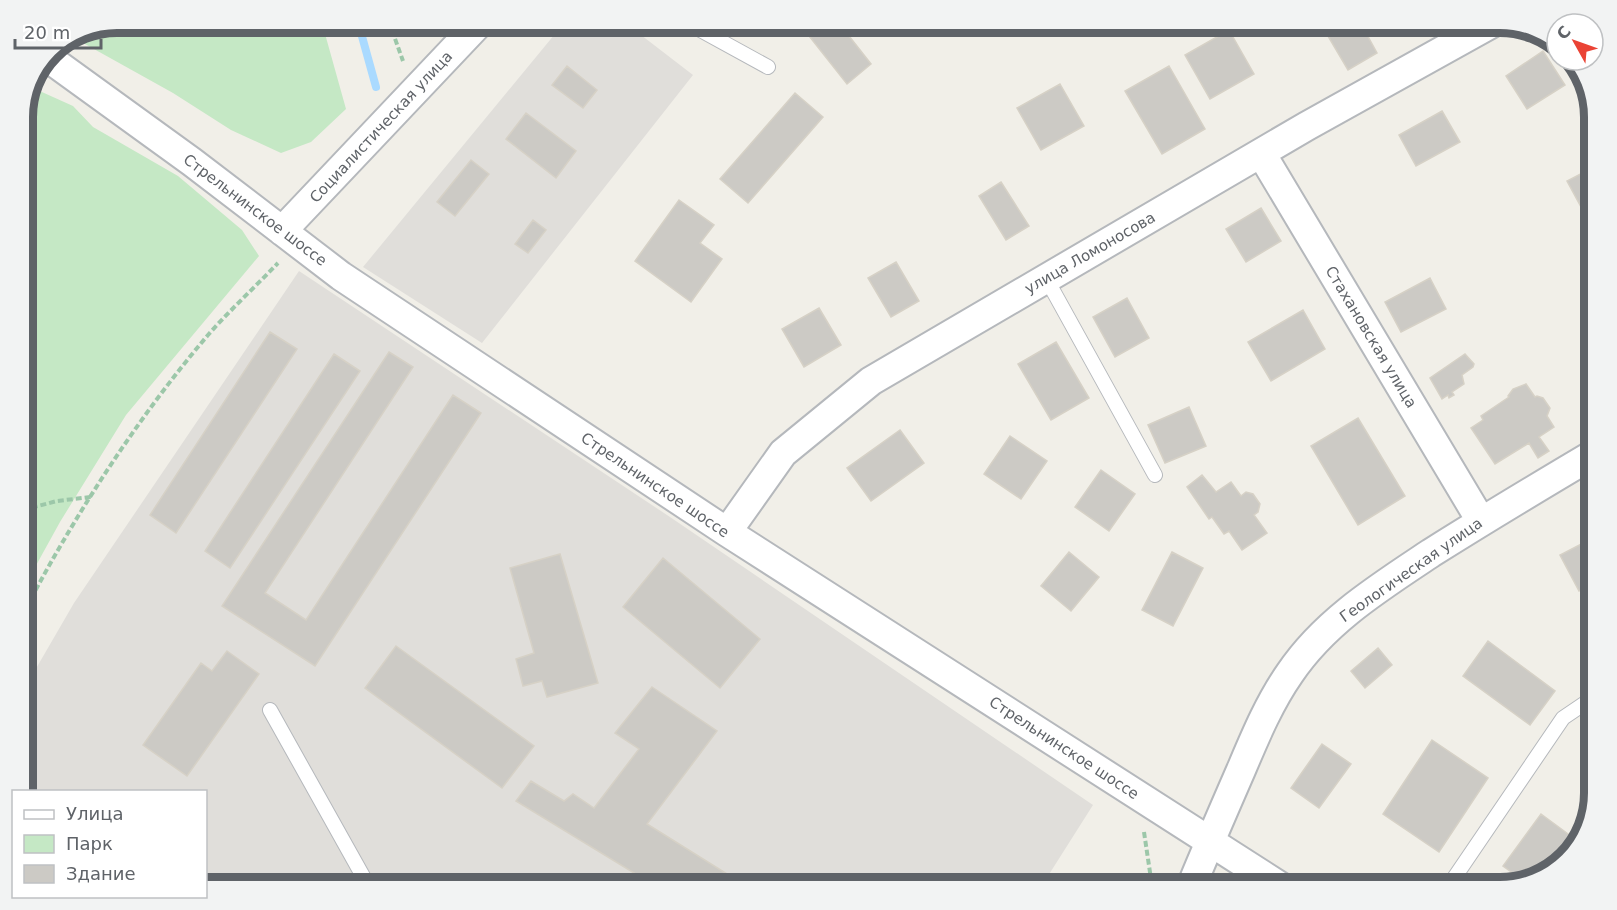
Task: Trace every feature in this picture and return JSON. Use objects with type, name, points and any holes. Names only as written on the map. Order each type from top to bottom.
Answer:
[{"type":"street","name":"Социалистическая улица","points":[[290,237],[414,92],[470,33]]},
{"type":"street","name":"улица Ломоносова","points":[[726,532],[783,453],[871,381],[1261,153],[1474,33]]},
{"type":"street","name":"Стрельнинское шоссе","points":[[54,62],[192,162],[341,276],[726,532],[1264,877]]},
{"type":"street","name":"Стахановская улица","points":[[1261,153],[1481,521]]},
{"type":"street","name":"Геологическая улица","points":[[1196,877],[1274,698],[1291,671],[1313,644],[1340,618],[1371,594],[1481,521],[1584,459]]},
{"type":"lane","points":[[706,33],[768,68]]},
{"type":"lane","points":[[1046,278],[1155,475]]},
{"type":"lane","points":[[1455,877],[1563,718],[1584,704]]},
{"type":"lane","points":[[270,710],[363,877]]},
{"type":"path","points":[[393,33],[414,92]]},
{"type":"path","points":[[33,594],[91,497],[148,411],[290,237]]},
{"type":"path","points":[[33,507],[57,501],[91,497]]},
{"type":"path","points":[[1151,877],[1142,822],[1153,805]]},
{"type":"shaded area","points":[[556,33],[637,33],[693,75],[482,343],[363,267]]},
{"type":"shaded area","points":[[299,271],[670,517],[1093,805],[1047,877],[207,877],[207,790],[33,790],[33,674],[74,603]]},
{"type":"green space","points":[[117,33],[325,33],[346,109],[311,142],[281,153],[231,130],[173,93],[80,41]]},
{"type":"green space","points":[[38,90],[73,106],[93,127],[178,176],[242,230],[259,256],[126,415],[60,522],[33,571],[33,112]]},
{"type":"building","points":[[807,33],[847,33],[871,64],[847,84]]},
{"type":"building","points":[[1224,33],[1231,33],[1254,74],[1210,99],[1185,55]]},
{"type":"building","points":[[1326,33],[1366,33],[1377,53],[1348,70]]},
{"type":"building","points":[[1543,51],[1545,72],[1557,72],[1565,85],[1527,109],[1506,76]]},
{"type":"building","points":[[567,66],[597,90],[583,108],[552,85]]},
{"type":"building","points":[[1169,66],[1205,129],[1162,154],[1125,91]]},
{"type":"building","points":[[1060,84],[1084,126],[1041,150],[1017,108]]},
{"type":"building","points":[[795,93],[823,117],[748,203],[720,179]]},
{"type":"building","points":[[1442,111],[1460,142],[1416,166],[1399,135]]},
{"type":"building","points":[[526,113],[576,151],[556,178],[506,139]]},
{"type":"building","points":[[471,160],[489,174],[455,216],[437,202]]},
{"type":"building","points":[[1584,172],[1584,212],[1567,181]]},
{"type":"building","points":[[1001,182],[1029,226],[1006,240],[979,196]]},
{"type":"building","points":[[679,200],[714,225],[700,243],[722,259],[691,302],[635,261]]},
{"type":"building","points":[[1261,208],[1281,241],[1246,262],[1226,229]]},
{"type":"building","points":[[533,220],[546,230],[528,253],[515,244]]},
{"type":"building","points":[[896,262],[919,301],[891,317],[868,278]]},
{"type":"building","points":[[1430,278],[1446,309],[1401,332],[1385,302]]},
{"type":"building","points":[[1127,298],[1149,338],[1115,357],[1093,317]]},
{"type":"building","points":[[819,308],[841,345],[804,367],[782,329]]},
{"type":"building","points":[[1303,310],[1325,349],[1271,381],[1248,342]]},
{"type":"building","points":[[270,332],[297,349],[176,533],[150,515]]},
{"type":"building","points":[[1056,342],[1089,398],[1051,420],[1018,364]]},
{"type":"building","points":[[389,352],[413,367],[265,593],[306,620],[453,395],[481,413],[315,666],[222,606]]},
{"type":"building","points":[[334,354],[360,371],[230,568],[205,551]]},
{"type":"building","points":[[1465,354],[1474,364],[1473,367],[1462,375],[1464,384],[1452,392],[1454,395],[1449,398],[1448,395],[1442,399],[1430,378]]},
{"type":"building","points":[[1526,384],[1535,397],[1543,398],[1550,408],[1547,416],[1554,427],[1539,437],[1549,451],[1538,458],[1529,443],[1495,464],[1471,428],[1483,420],[1481,416],[1509,397],[1513,389]]},
{"type":"building","points":[[1189,407],[1206,446],[1165,463],[1148,425]]},
{"type":"building","points":[[1358,418],[1405,496],[1358,525],[1311,446]]},
{"type":"building","points":[[900,430],[924,463],[871,501],[847,468]]},
{"type":"building","points":[[1010,436],[1047,461],[1021,499],[984,474]]},
{"type":"building","points":[[1101,470],[1135,494],[1109,531],[1075,507]]},
{"type":"building","points":[[1202,475],[1216,492],[1231,482],[1241,496],[1246,492],[1253,494],[1260,504],[1258,512],[1254,515],[1267,533],[1242,550],[1229,531],[1224,534],[1212,517],[1209,519],[1187,487]]},
{"type":"building","points":[[1584,543],[1584,588],[1579,591],[1560,555]]},
{"type":"building","points":[[1069,552],[1099,577],[1071,611],[1041,586]]},
{"type":"building","points":[[1172,552],[1203,568],[1173,626],[1142,610]]},
{"type":"building","points":[[560,554],[598,683],[547,697],[542,681],[523,686],[516,659],[534,653],[510,568]]},
{"type":"building","points":[[663,558],[760,639],[720,688],[623,607]]},
{"type":"building","points":[[1488,641],[1555,691],[1530,725],[1463,676]]},
{"type":"building","points":[[396,646],[534,746],[502,788],[365,688]]},
{"type":"building","points":[[1378,648],[1392,665],[1365,688],[1351,671]]},
{"type":"building","points":[[227,651],[259,674],[187,776],[143,745],[201,663],[212,671]]},
{"type":"building","points":[[652,687],[717,731],[647,824],[732,877],[641,877],[516,801],[531,781],[564,801],[573,794],[594,808],[639,749],[615,733]]},
{"type":"building","points":[[1432,740],[1488,778],[1439,852],[1383,814]]},
{"type":"building","points":[[1322,744],[1351,764],[1319,808],[1291,788]]},
{"type":"building","points":[[1541,814],[1572,837],[1551,860],[1532,871],[1516,875],[1503,866]]},
{"type":"waterway","points":[[361,33],[376,87]]}]
